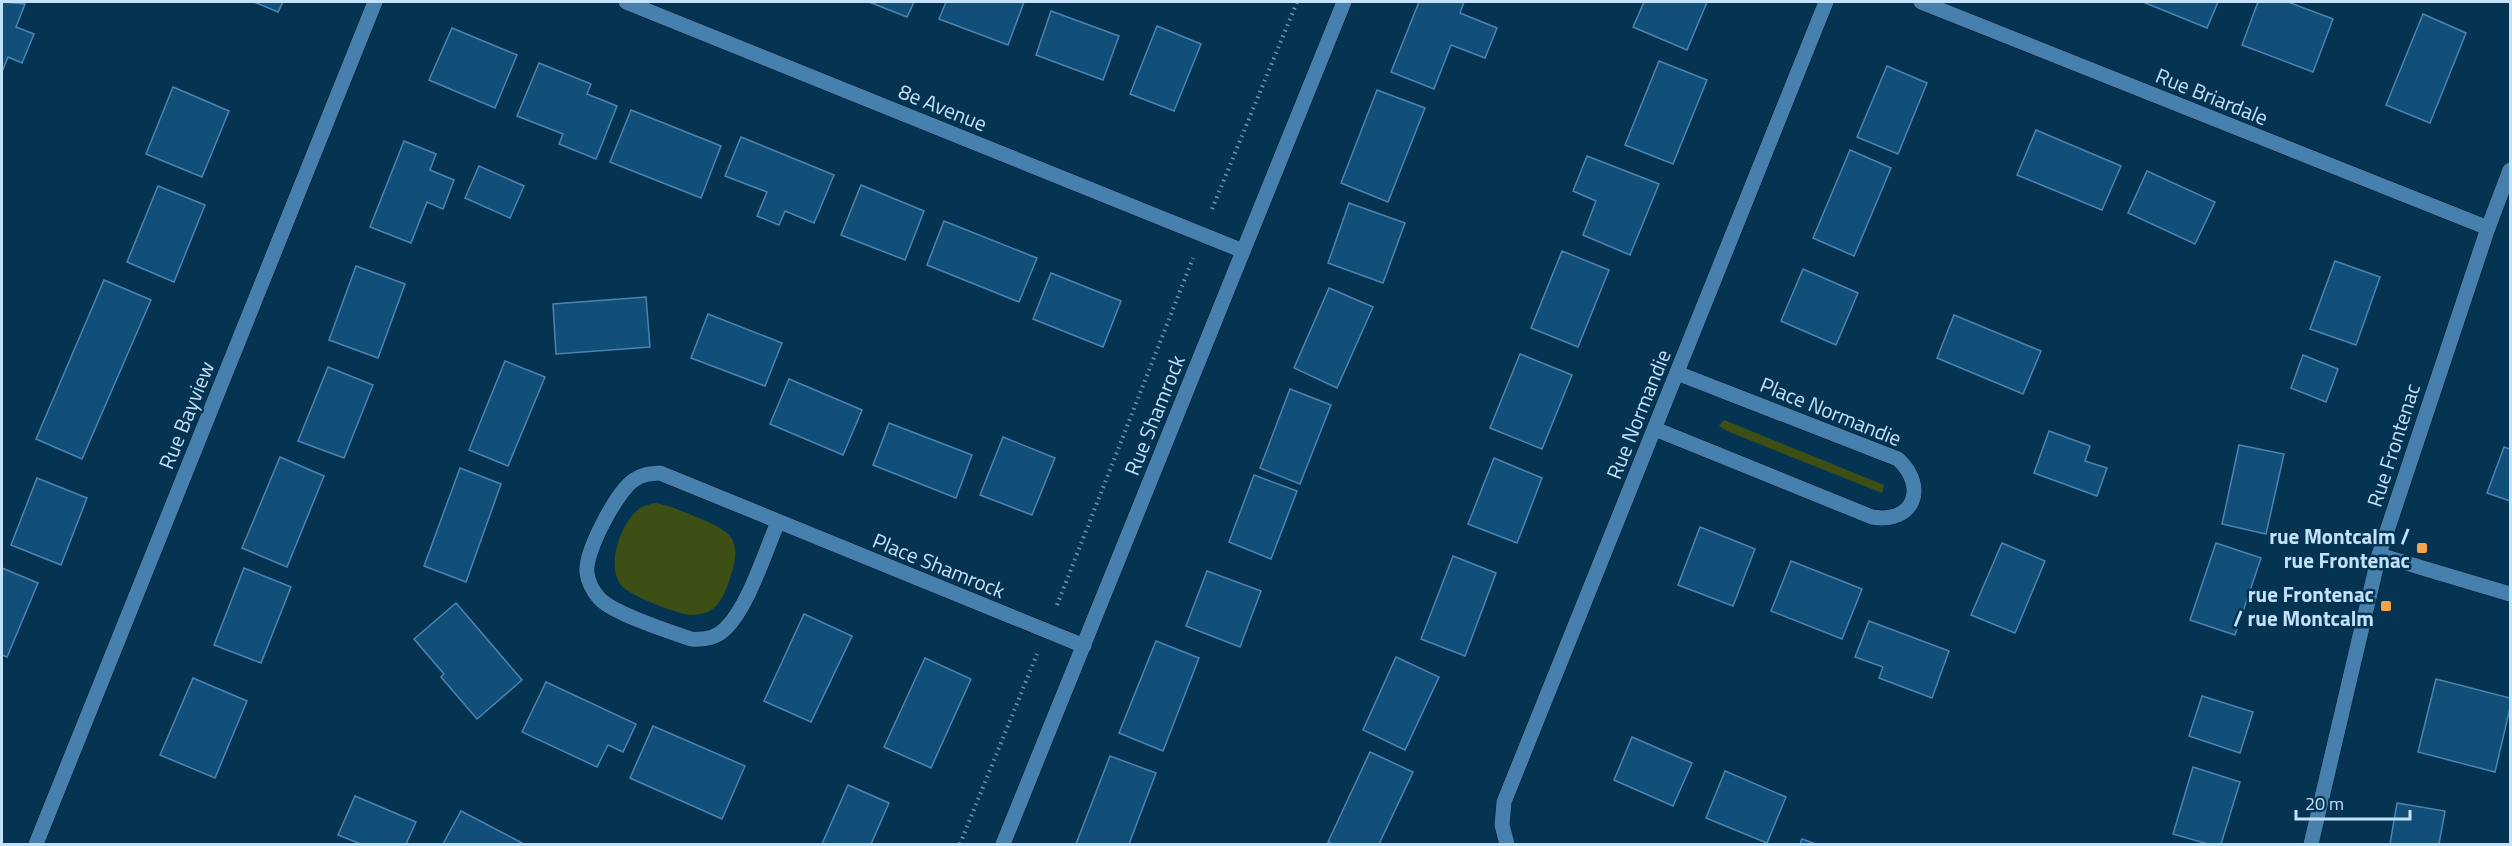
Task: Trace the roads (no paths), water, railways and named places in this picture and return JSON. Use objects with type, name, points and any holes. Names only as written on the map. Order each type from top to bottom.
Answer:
[{"type":"street","name":"Rue Bayview","points":[[36,844],[375,2]]},
{"type":"street","name":"8e Avenue","points":[[627,2],[1243,251]]},
{"type":"street","name":"Rue Shamrock","points":[[1003,844],[1344,2]]},
{"type":"street","name":"Rue Normandie","points":[[1507,844],[1502,825],[1504,802],[1826,2]]},
{"type":"street","name":"Rue Briardale","points":[[1921,2],[2488,228]]},
{"type":"street","name":"Rue Frontenac","points":[[2311,844],[2379,555],[2488,228],[2511,170]]},
{"type":"street","name":"Place Normandie","points":[[1655,429],[1872,517],[1887,519],[1902,513],[1912,500],[1915,483],[1909,470],[1898,459],[1677,373]]},
{"type":"street","name":"Place Shamrock","points":[[778,522],[739,613],[725,630],[705,640],[683,636],[600,600],[586,572],[590,555],[621,492],[633,480],[644,474],[660,473],[1084,646]]},
{"type":"street","points":[[2379,555],[2511,594]]},
{"type":"place","name":"rue Montcalm / rue Frontenac","points":[[2422,548]]},
{"type":"place","name":"rue Frontenac / rue Montcalm","points":[[2386,606]]}]
